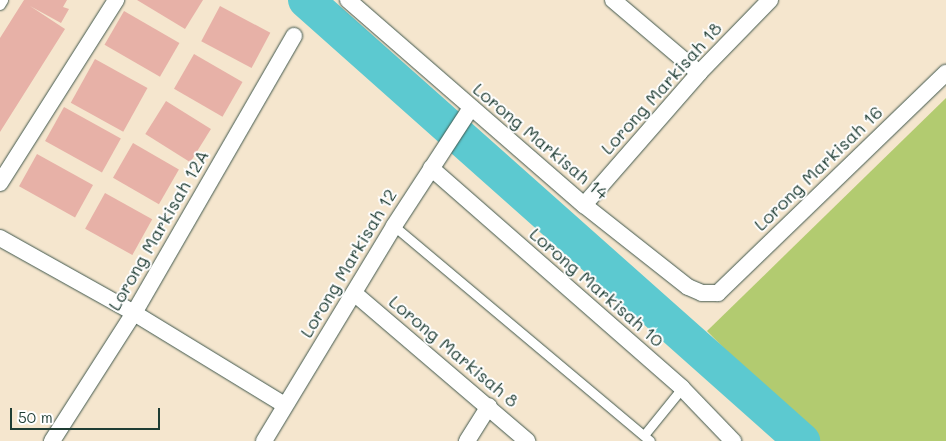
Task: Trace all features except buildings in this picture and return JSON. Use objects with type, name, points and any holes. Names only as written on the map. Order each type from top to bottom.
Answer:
[{"type":"street","points":[[0,183],[116,0]]},
{"type":"street","name":"Lorong Markisah 14","points":[[348,0],[466,114],[688,287],[702,293],[718,293]]},
{"type":"street","points":[[613,0],[699,73]]},
{"type":"street","name":"Lorong Markisah 18","points":[[584,205],[699,73],[770,0]]},
{"type":"street","name":"Lorong Markisah 12A","points":[[52,441],[134,312],[294,36]]},
{"type":"street","name":"Lorong Markisah 16","points":[[718,293],[946,73]]},
{"type":"street","name":"Lorong Markisah 12","points":[[264,441],[394,226],[466,114]]},
{"type":"street","name":"Lorong Markisah 10","points":[[431,168],[682,388],[733,441]]},
{"type":"street","points":[[2,243],[134,312],[285,405]]},
{"type":"street","name":"Lorong Markisah 8","points":[[354,293],[489,406],[527,441]]},
{"type":"street","points":[[467,441],[489,406]]},
{"type":"lane","points":[[0,5],[3,0]]},
{"type":"lane","points":[[394,226],[647,438],[682,388]]},
{"type":"green space","points":[[946,98],[946,441],[815,441],[707,331]]},
{"type":"waterway","points":[[306,0],[802,441]]}]
